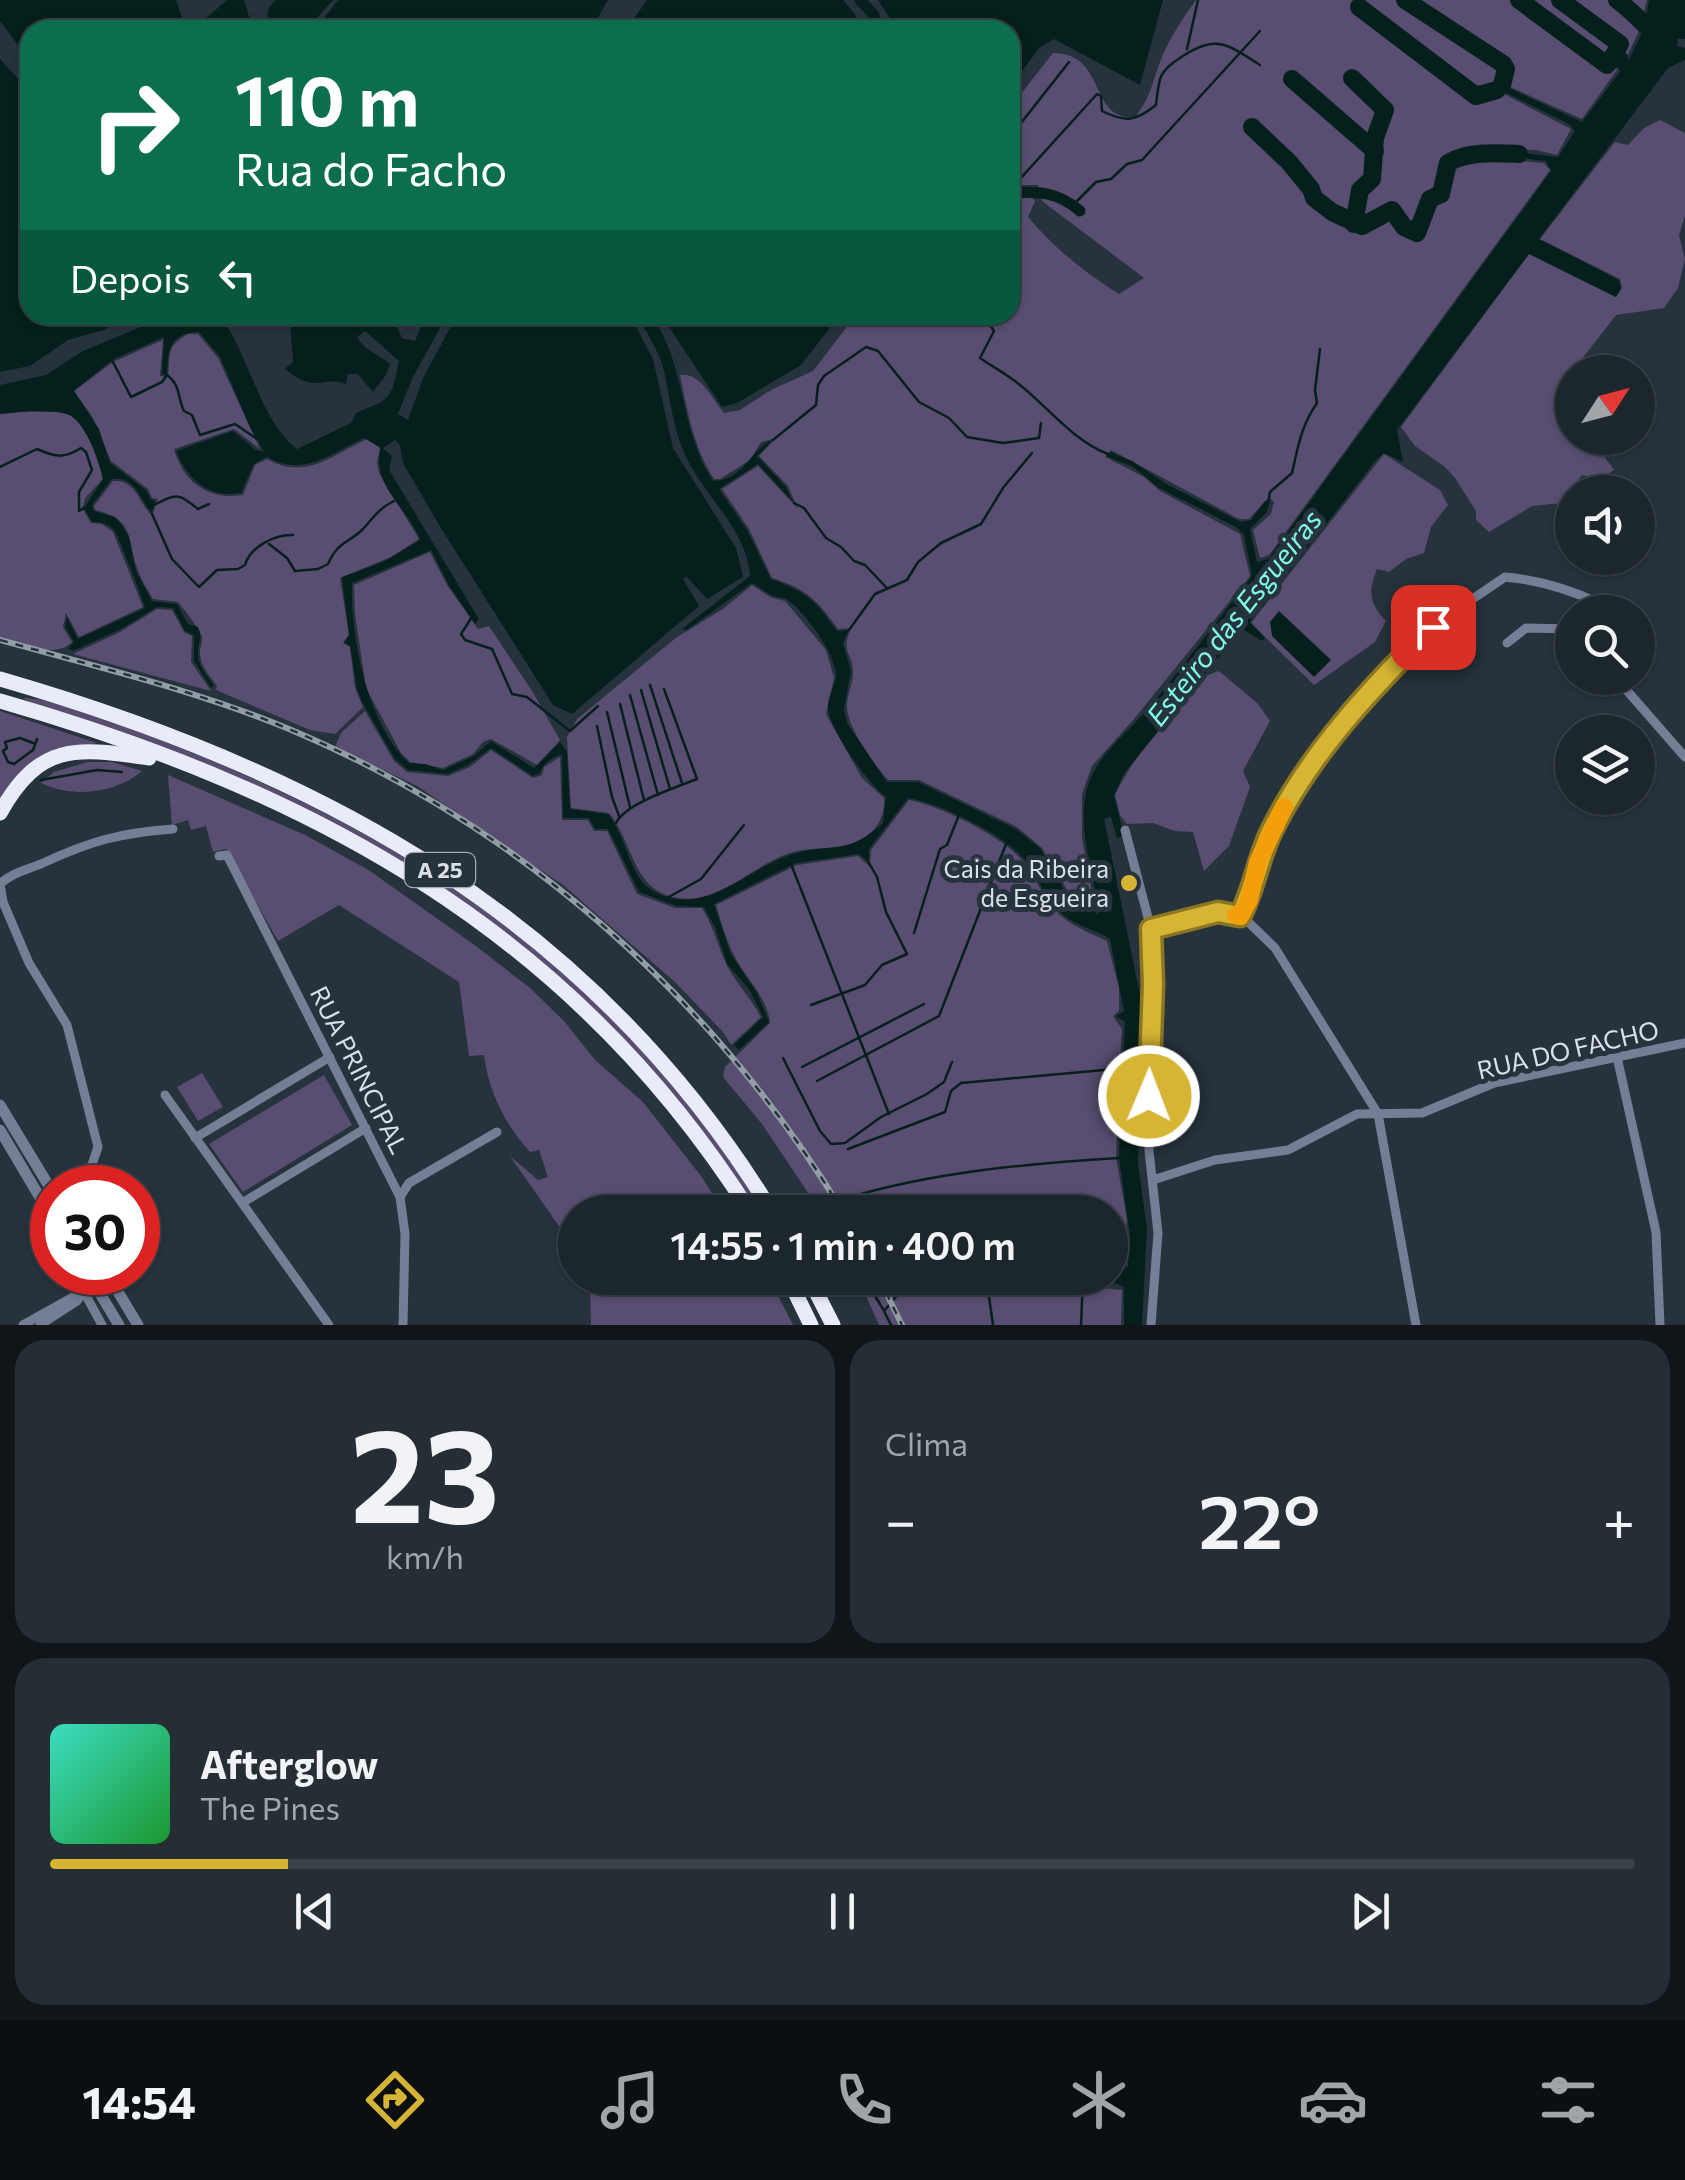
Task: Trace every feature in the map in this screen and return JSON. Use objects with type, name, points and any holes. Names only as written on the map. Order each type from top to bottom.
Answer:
[{"type":"highway","name":"A 25","points":[[0,679],[140,725],[331,805],[478,894],[551,952],[631,1028],[685,1086],[762,1195]]},
{"type":"highway","name":"A 25","points":[[0,702],[133,744],[322,824],[398,866],[469,912],[538,966],[603,1026],[668,1098],[739,1195]]},
{"type":"highway","points":[[0,813],[32,770],[60,756],[83,750],[108,750],[177,762]]},
{"type":"highway","points":[[796,1295],[811,1325]]},
{"type":"highway","points":[[818,1295],[833,1325]]},
{"type":"street","points":[[1240,916],[1271,830],[1318,757],[1392,667],[1433,627],[1505,576],[1537,580],[1582,595]]},
{"type":"street","points":[[1508,643],[1526,628],[1555,628]]},
{"type":"street","points":[[1631,695],[1685,757]]},
{"type":"street","points":[[92,1165],[98,1148],[67,1025],[29,964],[3,902],[0,884],[10,874],[85,843],[124,832],[172,829]]},
{"type":"street","points":[[1125,830],[1151,929],[1149,1151],[1158,1232],[1152,1325]]},
{"type":"street","name":"RUA PRINCIPAL","points":[[219,856],[227,855],[400,1197],[405,1234],[402,1325]]},
{"type":"street","points":[[1151,929],[1218,912],[1240,916],[1275,948],[1378,1114],[1416,1325]]},
{"type":"street","name":"RUA DO FACHO","points":[[1153,1180],[1215,1160],[1288,1150],[1358,1114],[1422,1113],[1494,1083],[1685,1043]]},
{"type":"street","points":[[196,1138],[330,1057]]},
{"type":"street","points":[[1616,1058],[1656,1232],[1660,1325]]},
{"type":"street","points":[[165,1095],[330,1325]]},
{"type":"street","points":[[0,1105],[37,1165]]},
{"type":"street","points":[[242,1204],[366,1128]]},
{"type":"street","points":[[0,1130],[30,1181]]},
{"type":"street","points":[[400,1197],[409,1183],[496,1132]]},
{"type":"street","points":[[22,1325],[70,1295]]},
{"type":"street","points":[[40,1325],[83,1295]]},
{"type":"street","points":[[91,1295],[102,1325]]},
{"type":"street","points":[[94,1295],[118,1325]]},
{"type":"street","points":[[119,1295],[138,1325]]},
{"type":"shaded area","points":[[1196,0],[1647,0],[1628,54],[1611,53],[1617,70],[1582,119],[1508,86],[1508,62],[1502,57],[1499,80],[1492,86],[1473,85],[1471,94],[1479,100],[1504,94],[1571,129],[1557,155],[1497,148],[1492,157],[1544,163],[1550,170],[1269,555],[1260,558],[1253,530],[1271,514],[1274,502],[1269,497],[1249,519],[1239,519],[1111,450],[1105,457],[1240,534],[1250,576],[1092,766],[1082,794],[1082,838],[1095,908],[1068,891],[1042,848],[1017,827],[919,780],[888,780],[876,765],[848,714],[853,673],[847,648],[851,628],[838,629],[810,597],[772,578],[749,529],[722,489],[758,466],[798,509],[788,486],[759,456],[776,438],[761,442],[750,460],[714,479],[696,442],[680,375],[700,382],[724,413],[740,410],[771,390],[813,371],[848,325],[1020,325],[1020,199],[1031,197],[1035,201],[1028,217],[1070,259],[1119,294],[1144,278],[1042,201],[1038,185],[1020,185],[1020,95],[1053,53],[1068,55],[1087,69],[1109,108],[1134,118],[1147,98],[1172,37]]},
{"type":"shaded area","points":[[1660,120],[1685,133],[1685,216],[1679,235],[1685,259],[1678,288],[1664,308],[1616,315],[1585,355],[1555,355],[1555,455],[1603,455],[1614,470],[1606,475],[1555,475],[1555,504],[1532,506],[1489,532],[1476,520],[1476,511],[1455,478],[1415,446],[1401,427],[1529,254],[1616,297],[1622,288],[1620,279],[1540,239],[1615,142],[1628,145],[1644,128]]},
{"type":"shaded area","points":[[188,334],[198,334],[218,358],[260,449],[234,429],[174,449],[191,480],[219,495],[243,495],[255,465],[267,459],[281,465],[307,467],[367,439],[380,448],[379,473],[419,539],[391,557],[340,578],[349,635],[343,643],[350,647],[355,688],[363,707],[335,734],[310,730],[216,690],[201,659],[202,637],[196,625],[178,602],[153,599],[139,574],[123,525],[95,510],[113,481],[132,488],[152,516],[158,499],[111,461],[93,418],[74,391],[113,362],[163,340],[160,376],[168,377],[173,347]]},
{"type":"shaded area","points":[[30,411],[70,415],[87,435],[103,479],[86,497],[82,508],[91,523],[102,524],[113,532],[143,607],[79,637],[66,613],[63,627],[72,642],[56,650],[0,637],[0,414]]},
{"type":"shaded area","points":[[1384,454],[1440,490],[1448,505],[1431,527],[1424,553],[1406,559],[1389,572],[1377,569],[1372,597],[1386,621],[1375,642],[1314,685],[1251,623]]},
{"type":"shaded area","points":[[430,552],[447,585],[478,629],[489,626],[560,740],[537,765],[491,739],[473,754],[443,768],[410,762],[401,753],[366,688],[354,585]]},
{"type":"shaded area","points":[[752,585],[785,601],[826,650],[834,678],[826,714],[862,778],[884,798],[883,811],[875,828],[858,841],[790,853],[722,890],[693,899],[678,898],[651,886],[609,813],[571,808],[567,737],[577,719],[677,637],[723,609]]},
{"type":"shaded area","points":[[157,609],[172,610],[184,632],[192,636],[191,662],[211,691],[73,654]]},
{"type":"shaded area","points":[[1219,671],[1258,704],[1270,721],[1243,771],[1250,787],[1229,846],[1204,871],[1193,832],[1153,823],[1127,824],[1120,815],[1115,795],[1157,732],[1208,675]]},
{"type":"shaded area","points":[[22,698],[97,716],[250,777],[323,812],[460,893],[524,940],[642,1049],[696,1113],[753,1195],[746,1195],[648,1067],[588,1005],[525,949],[458,899],[307,810],[222,771]]},
{"type":"shaded area","points":[[0,711],[97,743],[71,748],[0,803]]},
{"type":"shaded area","points":[[365,711],[394,761],[407,772],[448,776],[470,767],[491,750],[533,778],[542,775],[544,767],[560,757],[562,820],[588,820],[594,831],[607,831],[637,894],[675,908],[702,908],[728,967],[761,1017],[731,1045],[675,982],[563,885],[417,786],[335,747],[341,733]]},
{"type":"shaded area","points":[[88,762],[112,762],[142,771],[119,785],[93,791],[66,791],[41,783],[54,772]]},
{"type":"shaded area","points":[[168,775],[305,835],[367,869],[530,988],[564,1021],[595,1060],[643,1102],[713,1195],[558,1195],[558,1225],[510,1156],[538,1180],[548,1177],[539,1150],[530,1152],[499,1107],[484,1055],[469,1056],[459,982],[339,905],[278,941],[226,849],[213,852],[206,826],[191,830],[188,820],[172,825]]},
{"type":"shaded area","points":[[909,800],[951,814],[1010,848],[1061,916],[1107,941],[1119,988],[1119,1011],[1113,1016],[1122,1029],[1120,1061],[1112,1065],[1120,1076],[1116,1157],[1123,1195],[810,1195],[762,1124],[723,1077],[725,1067],[770,1023],[761,997],[733,953],[716,905],[797,865],[858,856],[870,867],[871,850]]},
{"type":"shaded area","points":[[202,1073],[223,1107],[198,1121],[177,1087]]},
{"type":"shaded area","points":[[324,1075],[352,1125],[243,1192],[209,1144]]},
{"type":"shaded area","points":[[590,1295],[778,1295],[793,1325],[591,1325]]},
{"type":"shaded area","points":[[866,1295],[1122,1295],[1121,1325],[879,1325]]},
{"type":"water","points":[[0,0],[176,0],[183,20],[20,20],[20,48],[0,21]]},
{"type":"water","points":[[227,0],[244,0],[250,20],[204,20]]},
{"type":"water","points":[[333,0],[315,20],[267,20],[272,3]]},
{"type":"water","points":[[338,0],[608,0],[597,20],[323,20]]},
{"type":"water","points":[[647,0],[843,0],[856,20],[633,20]]},
{"type":"water","points":[[878,0],[1163,0],[1140,85],[1054,39],[1039,48],[1020,74],[1020,20],[889,17]]},
{"type":"water","name":"Esteiro das Esgueiras","points":[[1649,0],[1685,0],[1685,39],[1678,39],[1677,46],[1685,48],[1685,60],[1668,68],[1539,239],[1619,280],[1621,288],[1616,297],[1529,254],[1397,430],[1403,462],[1384,453],[1376,460],[1250,622],[1265,638],[1262,641],[1242,629],[1125,772],[1114,795],[1124,836],[1117,838],[1111,817],[1104,819],[1146,1024],[1138,1163],[1147,1229],[1142,1325],[1124,1325],[1130,1235],[1128,1195],[1124,1195],[1119,1158],[1122,1069],[1115,1065],[1123,1063],[1125,1022],[1116,1016],[1124,1011],[1110,939],[1063,915],[1023,858],[1001,839],[953,813],[908,798],[869,849],[869,863],[859,854],[796,863],[714,904],[731,954],[757,993],[769,1022],[739,1050],[734,1045],[763,1017],[749,989],[727,964],[704,907],[676,906],[639,892],[608,829],[595,829],[589,818],[563,818],[562,755],[551,759],[533,776],[491,748],[448,774],[408,770],[395,759],[362,702],[350,646],[344,642],[349,635],[342,577],[383,562],[420,540],[381,474],[381,448],[364,438],[305,464],[280,463],[267,457],[254,464],[241,493],[219,493],[201,485],[176,451],[233,431],[264,452],[220,357],[199,332],[182,335],[172,344],[167,375],[162,374],[164,337],[112,360],[74,391],[99,429],[110,463],[155,500],[152,513],[132,485],[112,479],[92,505],[94,511],[115,517],[122,525],[129,537],[136,571],[152,601],[177,604],[188,624],[198,627],[200,662],[214,685],[211,688],[194,661],[194,635],[185,631],[173,608],[157,607],[119,630],[73,651],[68,648],[74,642],[65,627],[67,617],[78,639],[145,608],[114,530],[104,523],[92,522],[84,508],[103,479],[82,428],[71,416],[57,412],[0,414],[0,385],[46,375],[83,351],[145,325],[226,325],[273,421],[297,449],[351,423],[356,413],[384,400],[392,390],[399,361],[365,331],[357,337],[360,342],[390,364],[373,392],[358,374],[348,374],[346,384],[304,381],[285,369],[293,362],[290,325],[396,325],[402,338],[415,341],[422,325],[442,325],[398,414],[408,420],[423,378],[452,325],[635,325],[653,359],[673,448],[736,548],[743,577],[707,599],[686,576],[683,579],[699,606],[572,714],[553,705],[439,525],[403,463],[400,445],[395,440],[383,448],[392,456],[389,470],[479,619],[475,624],[431,550],[352,583],[358,654],[372,704],[395,747],[409,763],[443,770],[474,756],[491,741],[534,768],[560,742],[567,752],[570,809],[608,814],[642,882],[668,897],[704,897],[790,855],[858,841],[883,823],[886,797],[862,771],[832,723],[828,704],[835,668],[810,623],[786,599],[772,596],[752,583],[687,630],[682,629],[750,576],[742,545],[683,450],[662,364],[643,325],[657,325],[671,355],[694,440],[713,481],[733,475],[773,440],[757,456],[786,487],[793,502],[758,464],[719,489],[747,530],[771,579],[809,598],[837,631],[849,630],[843,643],[851,671],[844,709],[847,723],[887,782],[918,782],[1016,829],[1041,849],[1066,893],[1098,914],[1084,813],[1094,770],[1164,689],[1252,576],[1244,535],[1236,527],[1159,488],[1133,467],[1106,456],[1110,452],[1132,461],[1168,485],[1241,522],[1251,520],[1265,501],[1270,502],[1266,513],[1250,529],[1257,562],[1268,559],[1551,171],[1546,161],[1495,155],[1499,150],[1558,157],[1575,131],[1569,124],[1504,92],[1476,96],[1474,89],[1490,91],[1500,85],[1503,59],[1508,69],[1505,86],[1582,122],[1620,72],[1614,55],[1629,60],[1645,26]]},
{"type":"water","points":[[0,59],[20,81],[20,325],[112,325],[68,340],[30,366],[0,372]]},
{"type":"water","points":[[668,325],[832,325],[801,365],[737,403],[722,407]]},
{"type":"water","points":[[1279,611],[1331,660],[1314,677],[1272,636],[1270,622]]},
{"type":"waterway","points":[[860,0],[875,20]]},
{"type":"waterway","points":[[1187,49],[1198,0]]},
{"type":"waterway","points":[[1405,0],[1503,64],[1506,69],[1502,85]]},
{"type":"waterway","points":[[1519,0],[1607,65],[1614,55]]},
{"type":"waterway","points":[[1560,0],[1620,44],[1614,55],[1619,59]]},
{"type":"waterway","points":[[1617,0],[1660,37]]},
{"type":"waterway","points":[[1359,7],[1476,96],[1497,90]]},
{"type":"waterway","points":[[1073,205],[1096,182],[1111,179],[1127,164],[1142,160],[1260,31]]},
{"type":"waterway","points":[[1020,179],[1097,94],[1101,96],[1102,111],[1130,119],[1156,105],[1159,82],[1167,68],[1202,46],[1220,44],[1260,65]]},
{"type":"waterway","points":[[1020,124],[1069,62]]},
{"type":"waterway","points":[[1352,78],[1385,110],[1375,138],[1372,179],[1360,190],[1354,224]]},
{"type":"waterway","points":[[1292,79],[1375,151]]},
{"type":"waterway","points":[[1252,127],[1289,162],[1314,198],[1332,212],[1362,226],[1392,210],[1404,227],[1417,233],[1430,199],[1441,194],[1448,163],[1473,155],[1519,154]]},
{"type":"waterway","points":[[1020,192],[1048,194],[1080,211]]},
{"type":"waterway","points":[[990,325],[994,331],[980,358],[1020,385],[1083,441],[1108,454]]},
{"type":"waterway","points":[[773,440],[816,405],[818,385],[824,376],[866,347],[878,351],[919,402],[949,418],[967,437],[1003,443],[1039,438],[1041,423]]},
{"type":"waterway","points":[[1268,504],[1270,492],[1292,473],[1304,428],[1317,403],[1320,349]]},
{"type":"waterway","points":[[112,360],[131,397],[162,382],[167,375],[175,383],[184,411],[192,415],[200,435],[235,424],[257,439]]},
{"type":"waterway","points":[[0,467],[37,449],[59,456],[81,448],[92,470],[79,492],[79,511],[84,508]]},
{"type":"waterway","points":[[849,630],[875,594],[907,580],[918,562],[941,543],[981,524],[1003,488],[1032,453]]},
{"type":"waterway","points":[[154,505],[177,496],[198,509],[209,504]]},
{"type":"waterway","points":[[269,544],[287,558],[295,571],[318,569],[394,501]]},
{"type":"waterway","points":[[794,503],[804,508],[826,538],[865,565],[886,587]]},
{"type":"waterway","points":[[152,514],[172,559],[199,587],[217,570],[245,565],[264,543],[293,535]]},
{"type":"waterway","points":[[472,617],[461,634],[465,640],[492,649],[512,694],[527,697],[570,731],[598,706]]},
{"type":"waterway","points":[[650,685],[682,783]]},
{"type":"waterway","points":[[616,823],[640,803],[697,779],[664,689]]},
{"type":"waterway","points":[[641,690],[670,789]]},
{"type":"waterway","points":[[630,695],[658,795]]},
{"type":"waterway","points":[[620,704],[644,800]]},
{"type":"waterway","points":[[607,712],[630,807]]},
{"type":"waterway","points":[[597,726],[619,816]]},
{"type":"waterway","points":[[33,743],[20,738],[5,742],[7,748],[3,751],[8,762],[14,764],[33,750],[37,739]]},
{"type":"waterway","points":[[41,780],[97,770],[122,772]]},
{"type":"waterway","points":[[914,933],[940,849],[947,845],[959,815]]},
{"type":"waterway","points":[[667,898],[701,879],[744,825]]},
{"type":"waterway","points":[[817,1081],[939,1016],[1006,844]]},
{"type":"waterway","points":[[811,1005],[865,985],[882,965],[907,954],[886,912],[869,863]]},
{"type":"waterway","points":[[791,864],[889,1114]]},
{"type":"waterway","points":[[802,1067],[924,1004]]},
{"type":"waterway","points":[[783,1058],[820,1131],[831,1144],[845,1143],[881,1117],[927,1094],[944,1082],[952,1062]]},
{"type":"waterway","points":[[848,1149],[945,1112],[951,1091],[961,1083],[1104,1070],[1115,1065]]},
{"type":"waterway","points":[[858,1195],[1008,1167],[1120,1158]]},
{"type":"waterway","points":[[874,1295],[883,1309]]},
{"type":"waterway","points":[[891,1325],[884,1311],[897,1295]]},
{"type":"waterway","points":[[989,1295],[993,1325]]},
{"type":"waterway","points":[[1081,1325],[1082,1295]]},
{"type":"railway","points":[[0,640],[254,715],[374,769],[455,815],[532,868],[604,927],[672,991],[734,1060],[832,1195]]},
{"type":"railway","points":[[887,1295],[902,1325]]},
{"type":"slow traffic","points":[[1236,915],[1240,916],[1249,900],[1258,862],[1284,807]]},
{"type":"place","name":"Cais da Ribeira de Esgueira","points":[[1129,883]]},
{"type":"route","points":[[1149,1096],[1151,929],[1218,912],[1240,916],[1249,900],[1271,830],[1287,802],[1318,757],[1392,667],[1433,627]]}]
